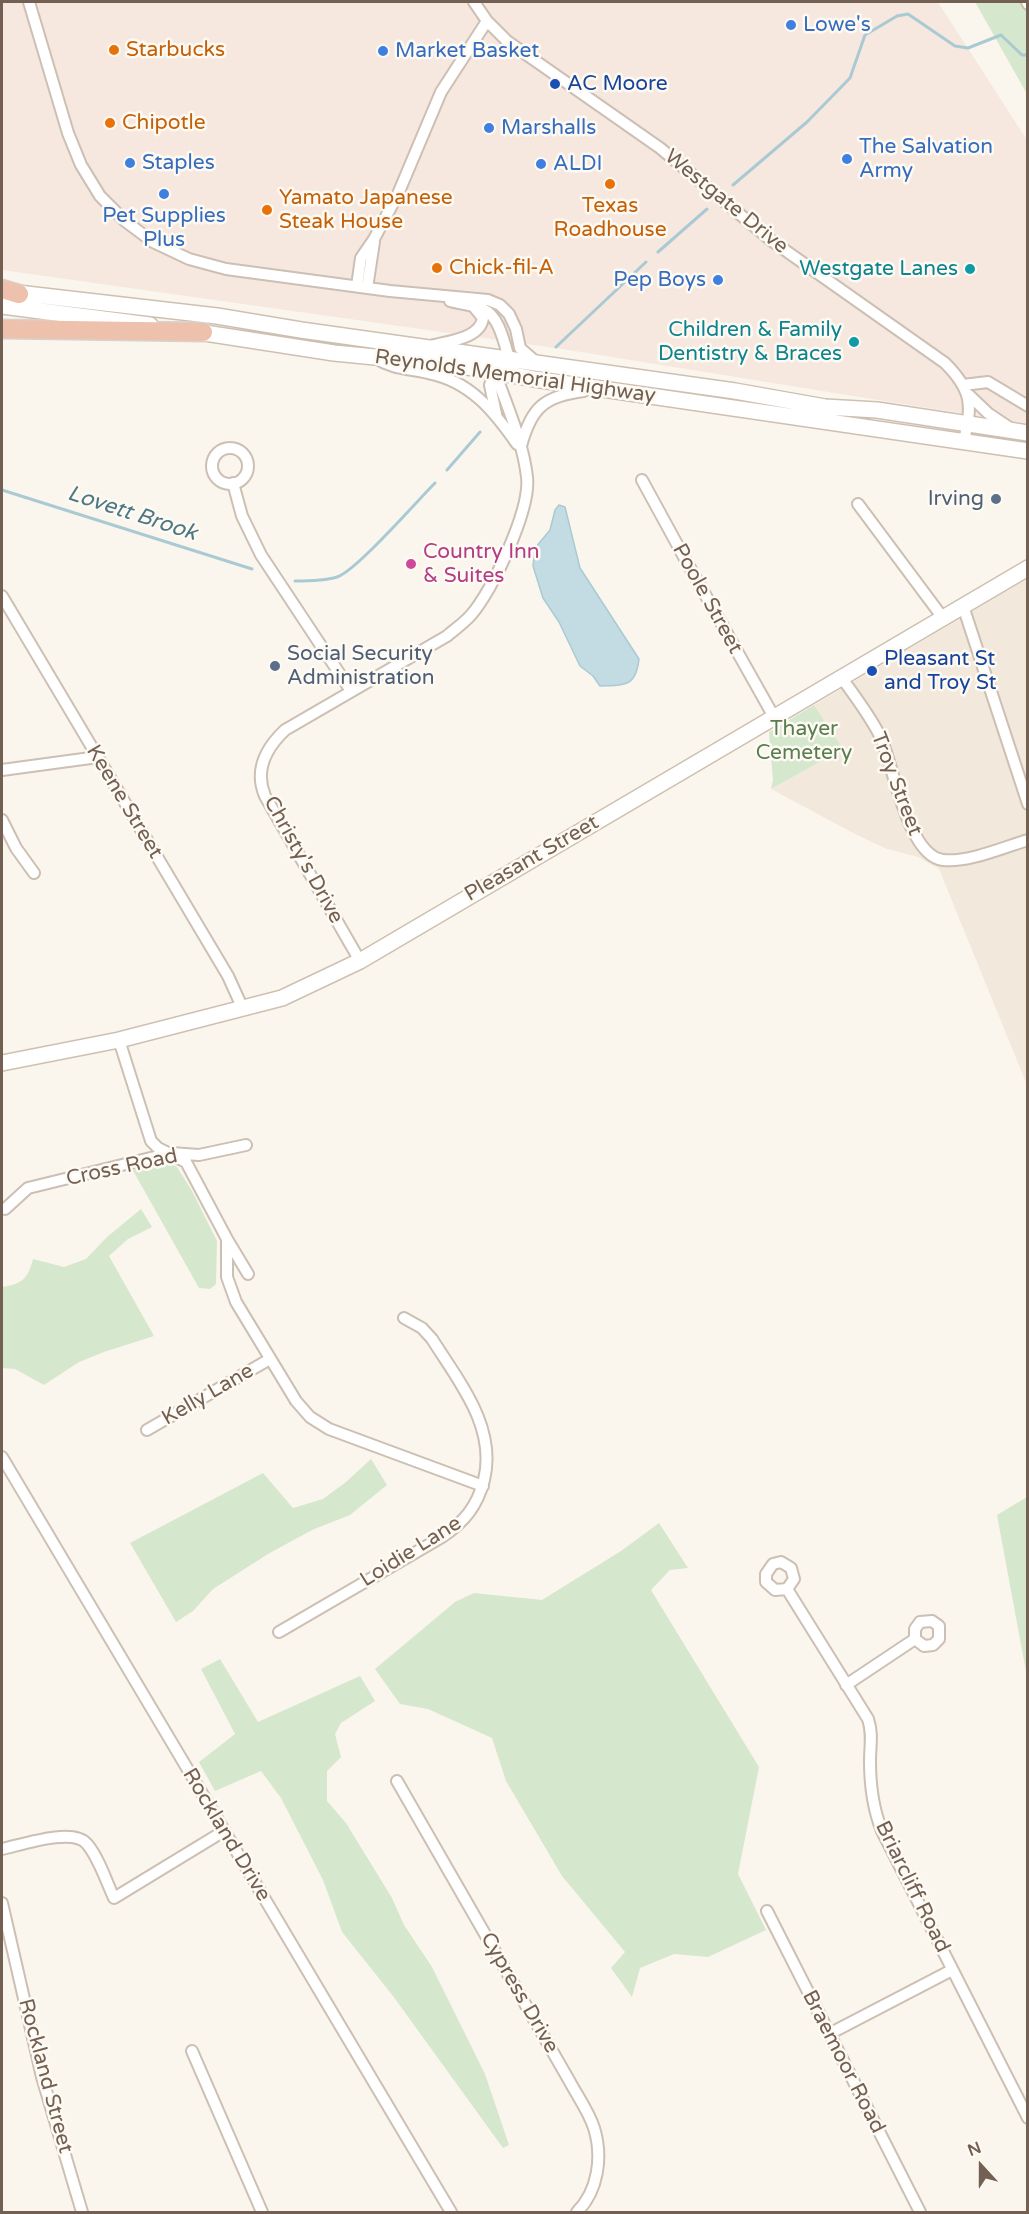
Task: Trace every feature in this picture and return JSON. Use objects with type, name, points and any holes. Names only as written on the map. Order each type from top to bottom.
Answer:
[{"type":"highway","points":[[2,330],[203,332]]},
{"type":"main road","name":"Reynolds Memorial Highway","points":[[8,291],[163,309],[429,347],[598,389],[1028,451]]},
{"type":"main road","name":"Reynolds Memorial Highway","points":[[2,306],[375,357],[392,357],[474,368],[490,364],[514,367],[536,363],[735,391],[825,407],[872,409],[1022,432]]},
{"type":"main road","name":"Pleasant Street","points":[[2,1063],[119,1040],[243,1009],[297,992],[360,961],[1028,568]]},
{"type":"street","points":[[29,2],[68,133],[81,165],[95,191],[125,221],[153,242],[189,259],[226,269],[414,294],[483,298],[504,308],[509,314],[523,352],[536,363]]},
{"type":"street","name":"Westgate Drive","points":[[474,2],[501,36],[668,154],[786,252],[940,359],[993,417],[1022,432]]},
{"type":"street","points":[[362,287],[374,239],[398,194],[441,92],[487,21]]},
{"type":"street","points":[[414,294],[485,310],[493,317],[514,367]]},
{"type":"street","points":[[429,347],[467,336],[479,328],[483,318],[474,307]]},
{"type":"street","points":[[514,367],[514,353],[518,342]]},
{"type":"street","name":"Christy's Drive","points":[[375,357],[390,367],[430,373],[453,380],[475,394],[497,416],[520,449]]},
{"type":"street","name":"Christy's Drive","points":[[490,364],[490,385],[497,416]]},
{"type":"street","name":"Christy's Drive","points":[[360,961],[268,801],[260,779],[261,767],[266,755],[280,735],[300,720],[453,631],[471,616],[480,603],[513,534],[525,502],[527,479],[516,431],[490,364]]},
{"type":"street","points":[[964,441],[970,410],[966,390],[988,382],[1028,406]]},
{"type":"street","points":[[520,449],[529,420],[543,404],[561,394],[598,389]]},
{"type":"street","name":"Poole Street","points":[[642,480],[774,717]]},
{"type":"street","points":[[233,483],[242,516],[261,555],[351,691]]},
{"type":"street","points":[[858,504],[943,618]]},
{"type":"street","name":"Keene Street","points":[[2,596],[228,976],[243,1009]]},
{"type":"street","points":[[963,606],[1028,804]]},
{"type":"street","name":"Troy Street","points":[[841,677],[881,738],[911,828],[920,846],[928,854],[941,860],[960,860],[1028,840]]},
{"type":"street","points":[[2,770],[98,758]]},
{"type":"street","points":[[2,820],[16,848],[34,873]]},
{"type":"street","points":[[119,1040],[151,1141],[158,1148],[186,1162],[248,1274]]},
{"type":"street","name":"Cross Road","points":[[5,1209],[28,1188],[171,1153],[199,1155],[246,1145]]},
{"type":"street","points":[[227,1239],[227,1277],[236,1302],[296,1401],[310,1417],[329,1429],[483,1486]]},
{"type":"street","name":"Loidie Lane","points":[[279,1632],[442,1537],[461,1524],[476,1505],[487,1469],[485,1433],[479,1416],[432,1339],[422,1328],[404,1318]]},
{"type":"street","name":"Kelly Lane","points":[[147,1430],[270,1359]]},
{"type":"street","name":"Rockland Drive","points":[[2,1457],[451,2212]]},
{"type":"street","name":"Briarcliff Road","points":[[787,1589],[868,1719],[872,1730],[873,1796],[878,1819],[890,1849],[1028,2118]]},
{"type":"street","points":[[846,1684],[915,1639]]},
{"type":"street","name":"Cypress Drive","points":[[397,1781],[594,2127],[597,2148],[596,2178],[584,2205],[577,2212]]},
{"type":"street","points":[[2,1849],[55,1837],[74,1836],[81,1839],[94,1854],[114,1898],[224,1831]]},
{"type":"street","name":"Rockland Street","points":[[2,1903],[42,2077],[82,2212]]},
{"type":"street","name":"Braemoor Road","points":[[767,1911],[920,2212]]},
{"type":"street","points":[[829,2034],[952,1970]]},
{"type":"street","points":[[192,2051],[262,2212]]},
{"type":"shaded area","points":[[2,2],[938,2],[1027,140],[1027,424],[562,349],[2,270]]},
{"type":"shaded area","points":[[1027,579],[1027,1085],[939,869],[918,857],[887,849],[855,834],[771,789],[842,749],[814,705]]},
{"type":"green space","points":[[975,2],[1027,2],[1027,94]]},
{"type":"green space","name":"Thayer Cemetery","points":[[814,705],[843,749],[771,789],[773,780],[769,732]]},
{"type":"green space","points":[[167,1161],[177,1167],[217,1241],[216,1284],[210,1289],[199,1288],[131,1167]]},
{"type":"green space","points":[[141,1209],[152,1227],[128,1239],[109,1256],[154,1336],[79,1362],[44,1385],[15,1369],[2,1368],[2,1287],[15,1284],[23,1279],[33,1259],[64,1267],[86,1259],[107,1237]]},
{"type":"green space","points":[[371,1459],[387,1485],[350,1515],[312,1530],[268,1554],[213,1589],[193,1611],[176,1622],[130,1543],[263,1473],[293,1508],[323,1499]]},
{"type":"green space","points":[[1027,1497],[1027,1677],[997,1515]]},
{"type":"green space","points":[[659,1523],[688,1568],[670,1570],[651,1590],[759,1767],[738,1874],[766,1930],[708,1957],[674,1954],[640,1968],[632,1997],[611,1968],[625,1952],[562,1876],[506,1781],[492,1738],[428,1709],[400,1704],[375,1669],[455,1602],[474,1593],[542,1600],[621,1551]]},
{"type":"green space","points":[[220,1659],[258,1722],[360,1676],[375,1701],[341,1723],[335,1734],[341,1757],[327,1771],[327,1801],[346,1823],[392,1898],[404,1925],[432,1967],[485,2074],[509,2145],[503,2148],[393,1996],[342,1932],[323,1880],[281,1798],[261,1771],[215,1791],[199,1762],[235,1734],[201,1669]]},
{"type":"water","points":[[559,505],[565,507],[580,568],[639,659],[635,675],[628,683],[600,686],[593,676],[580,666],[559,622],[543,598],[533,566],[535,548],[550,530],[555,510]]},
{"type":"waterway","name":"Lovett Brook","points":[[733,185],[807,122],[850,78],[865,35],[897,16],[908,14],[955,46],[968,48],[1001,35],[1022,55],[1028,55]]},
{"type":"waterway","name":"Lovett Brook","points":[[658,252],[707,209]]},
{"type":"waterway","name":"Lovett Brook","points":[[556,347],[646,262]]},
{"type":"waterway","name":"Lovett Brook","points":[[447,470],[480,432]]},
{"type":"waterway","name":"Lovett Brook","points":[[295,581],[327,579],[346,572],[372,549],[435,483]]},
{"type":"waterway","name":"Lovett Brook","points":[[2,490],[252,569]]},
{"type":"place","name":"Lowe's","points":[[791,25]]},
{"type":"place","name":"Starbucks","points":[[114,50]]},
{"type":"place","name":"Market Basket","points":[[383,51]]},
{"type":"place","name":"AC Moore","points":[[555,84]]},
{"type":"place","name":"Chipotle","points":[[110,123]]},
{"type":"place","name":"Marshalls","points":[[489,128]]},
{"type":"place","name":"The Salvation Army","points":[[847,159]]},
{"type":"place","name":"Staples","points":[[130,163]]},
{"type":"place","name":"ALDI","points":[[541,164]]},
{"type":"place","name":"Texas Roadhouse","points":[[610,184]]},
{"type":"place","name":"Pet Supplies Plus","points":[[164,194]]},
{"type":"place","name":"Yamato Japanese Steak House","points":[[267,210]]},
{"type":"place","name":"Chick-fil-A","points":[[437,268]]},
{"type":"place","name":"Westgate Lanes","points":[[970,269]]},
{"type":"place","name":"Pep Boys","points":[[718,280]]},
{"type":"place","name":"Children & Family Dentistry & Braces","points":[[854,342]]},
{"type":"place","name":"Irving","points":[[996,499]]},
{"type":"place","name":"Country Inn & Suites","points":[[411,564]]},
{"type":"place","name":"Social Security Administration","points":[[275,666]]},
{"type":"place","name":"Pleasant St and Troy St","points":[[872,671]]}]
